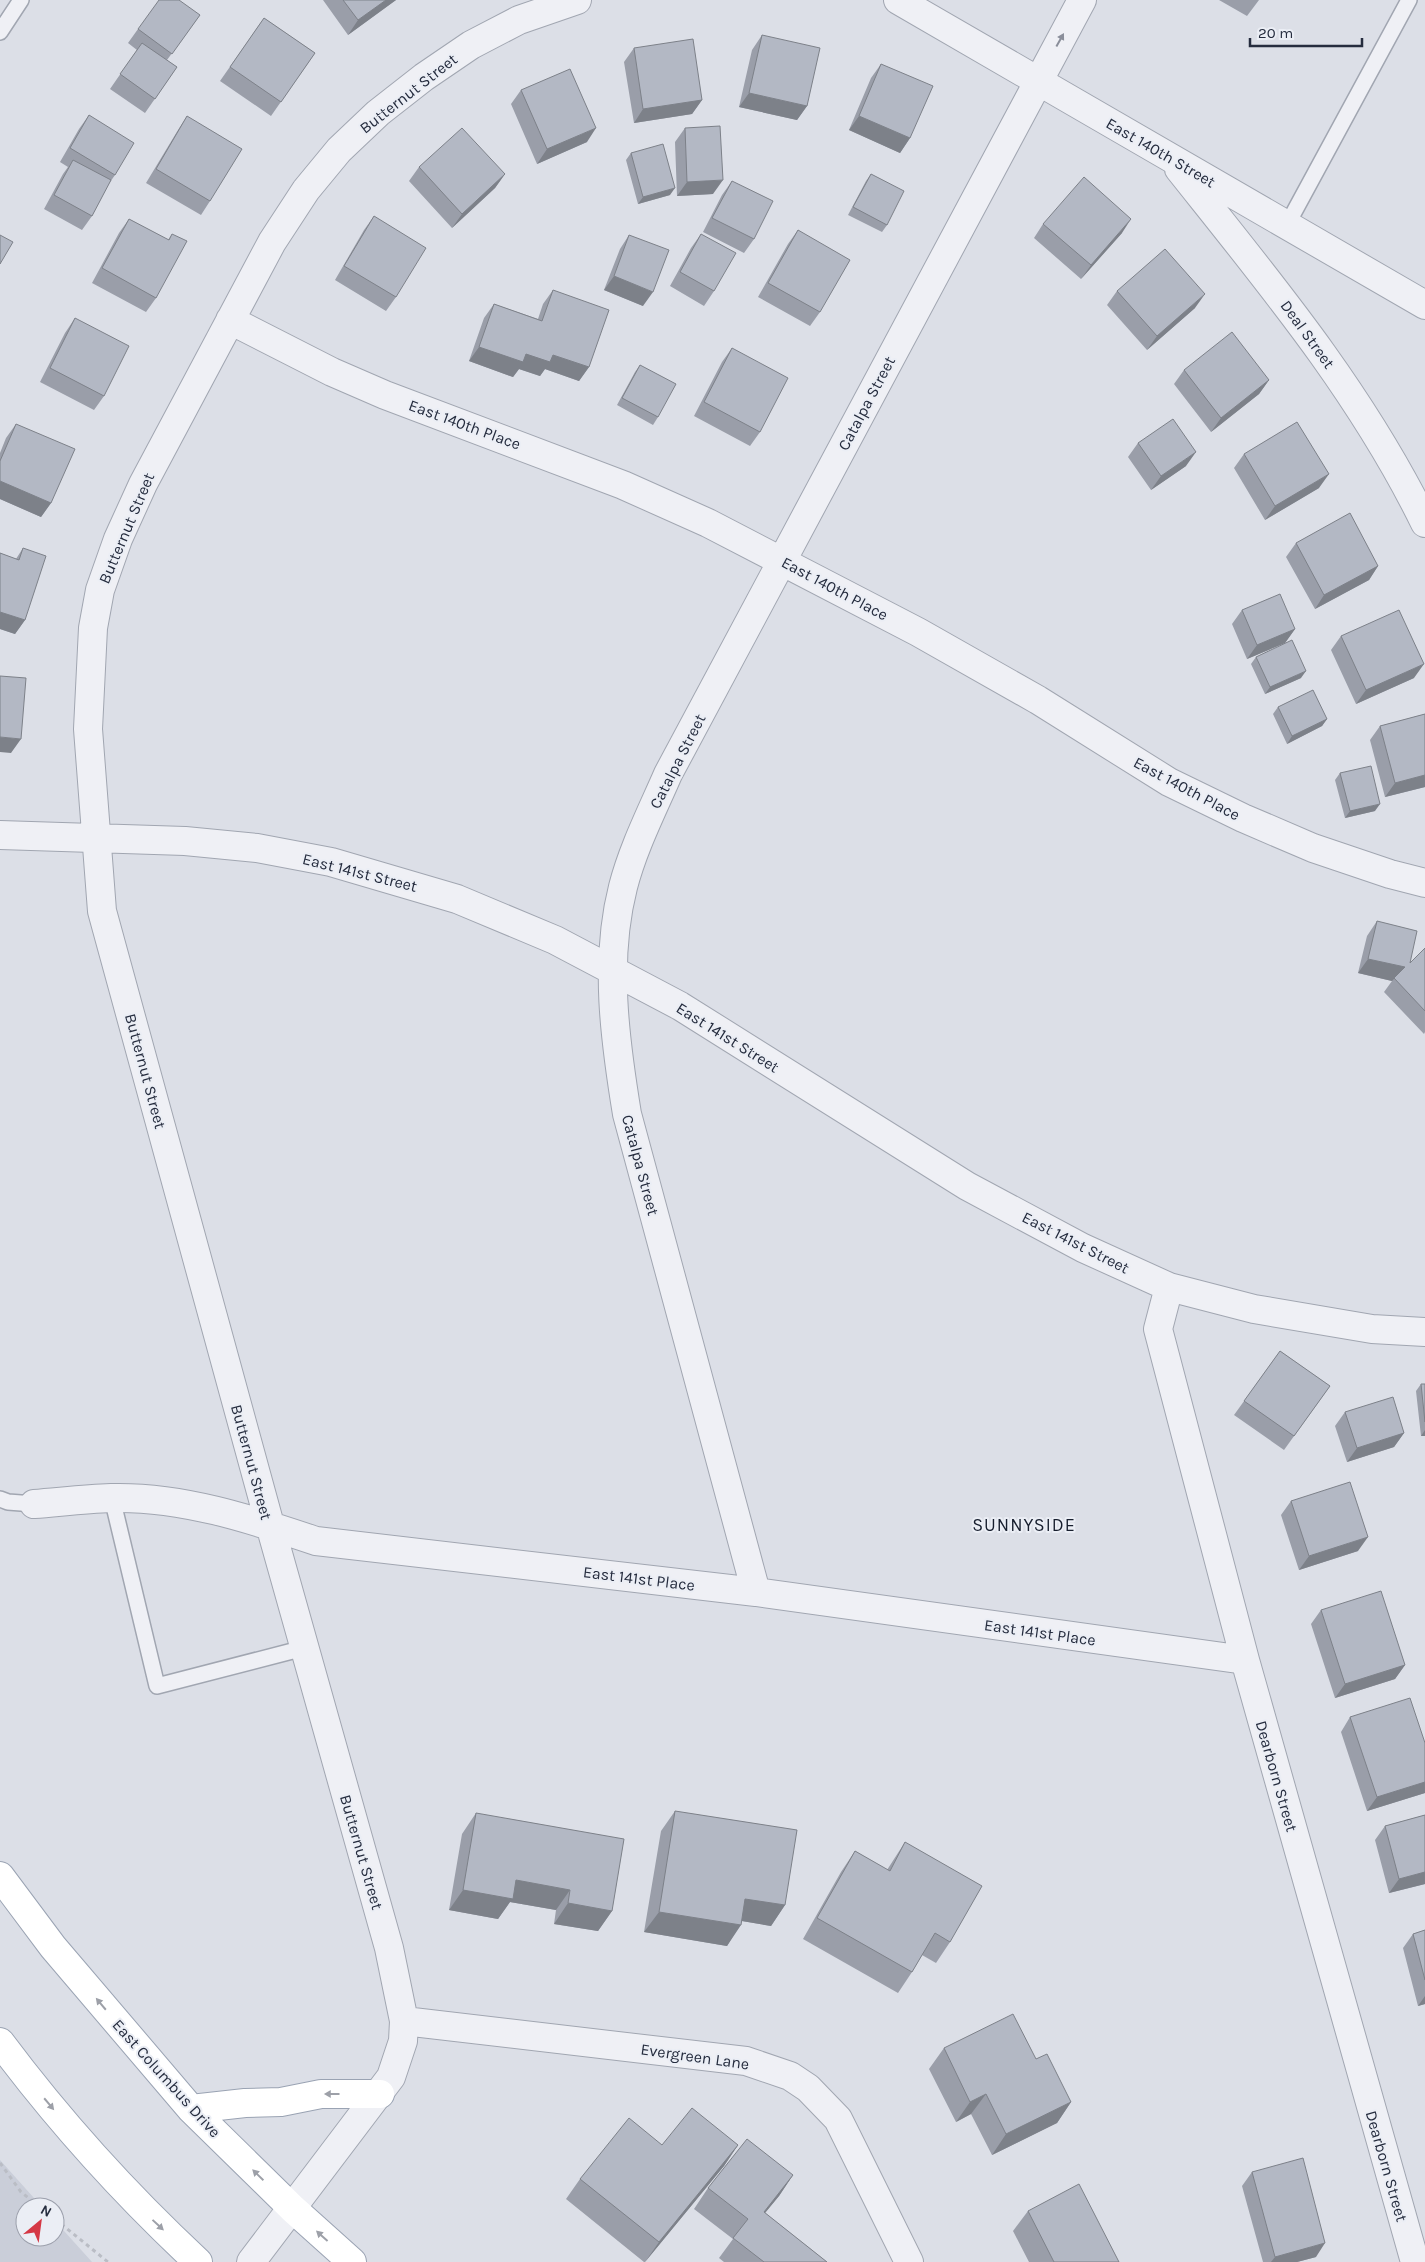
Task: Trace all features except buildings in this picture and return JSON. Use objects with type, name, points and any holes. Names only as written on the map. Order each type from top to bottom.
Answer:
[{"type":"main road","name":"East Columbus Drive","points":[[0,1876],[53,1947],[191,2109],[293,2210],[352,2262]]},
{"type":"main road","points":[[0,2042],[73,2133],[150,2217],[198,2262]]},
{"type":"main road","points":[[191,2109],[245,2103],[281,2102],[321,2094],[380,2094]]},
{"type":"street","name":"Butternut Street","points":[[251,2262],[293,2210],[391,2077],[404,2040],[404,2021],[389,1948],[304,1648],[102,911],[88,720],[93,628],[100,590],[118,539],[143,484],[272,242],[306,190],[339,150],[378,113],[470,45],[518,20],[577,0]]},
{"type":"street","name":"East 140th Street","points":[[898,0],[1425,304]]},
{"type":"street","name":"Catalpa Street","points":[[756,1592],[627,1114],[620,1071],[612,970],[623,887],[637,843],[668,774],[1082,0]]},
{"type":"street","name":"Deal Street","points":[[1171,158],[1308,332],[1356,402],[1390,458],[1425,523]]},
{"type":"street","name":"East 140th Place","points":[[230,320],[341,376],[385,395],[623,484],[708,523],[970,661],[1038,700],[1169,782],[1313,848],[1390,874],[1425,883]]},
{"type":"street","name":"East 141st Street","points":[[0,835],[185,842],[257,848],[331,862],[457,898],[546,936],[680,1006],[967,1186],[1083,1248],[1169,1287],[1254,1309],[1372,1329],[1425,1332]]},
{"type":"street","name":"Dearborn Street","points":[[1169,1287],[1158,1329],[1245,1660],[1415,2262]]},
{"type":"street","name":"East 141st Place","points":[[34,1504],[112,1498],[157,1500],[201,1508],[270,1525],[316,1541],[756,1592],[1245,1660]]},
{"type":"street","name":"Evergreen Lane","points":[[404,2021],[746,2061],[790,2076],[808,2088],[838,2119],[910,2262]]},
{"type":"lane","points":[[0,32],[21,0]]},
{"type":"lane","points":[[1287,225],[1408,0]]},
{"type":"lane","points":[[112,1498],[157,1686],[304,1648]]},
{"type":"lane","points":[[0,1500],[34,1504]]},
{"type":"path","points":[[0,2163],[21,2192],[27,2197]]},
{"type":"path","points":[[65,2227],[108,2262]]},
{"type":"shaded area","points":[[0,2160],[33,2197],[15,2197],[15,2247],[65,2247],[65,2232],[92,2262],[0,2262]]},
{"type":"district","name":"SUNNYSIDE","points":[[1024,1525]]}]
